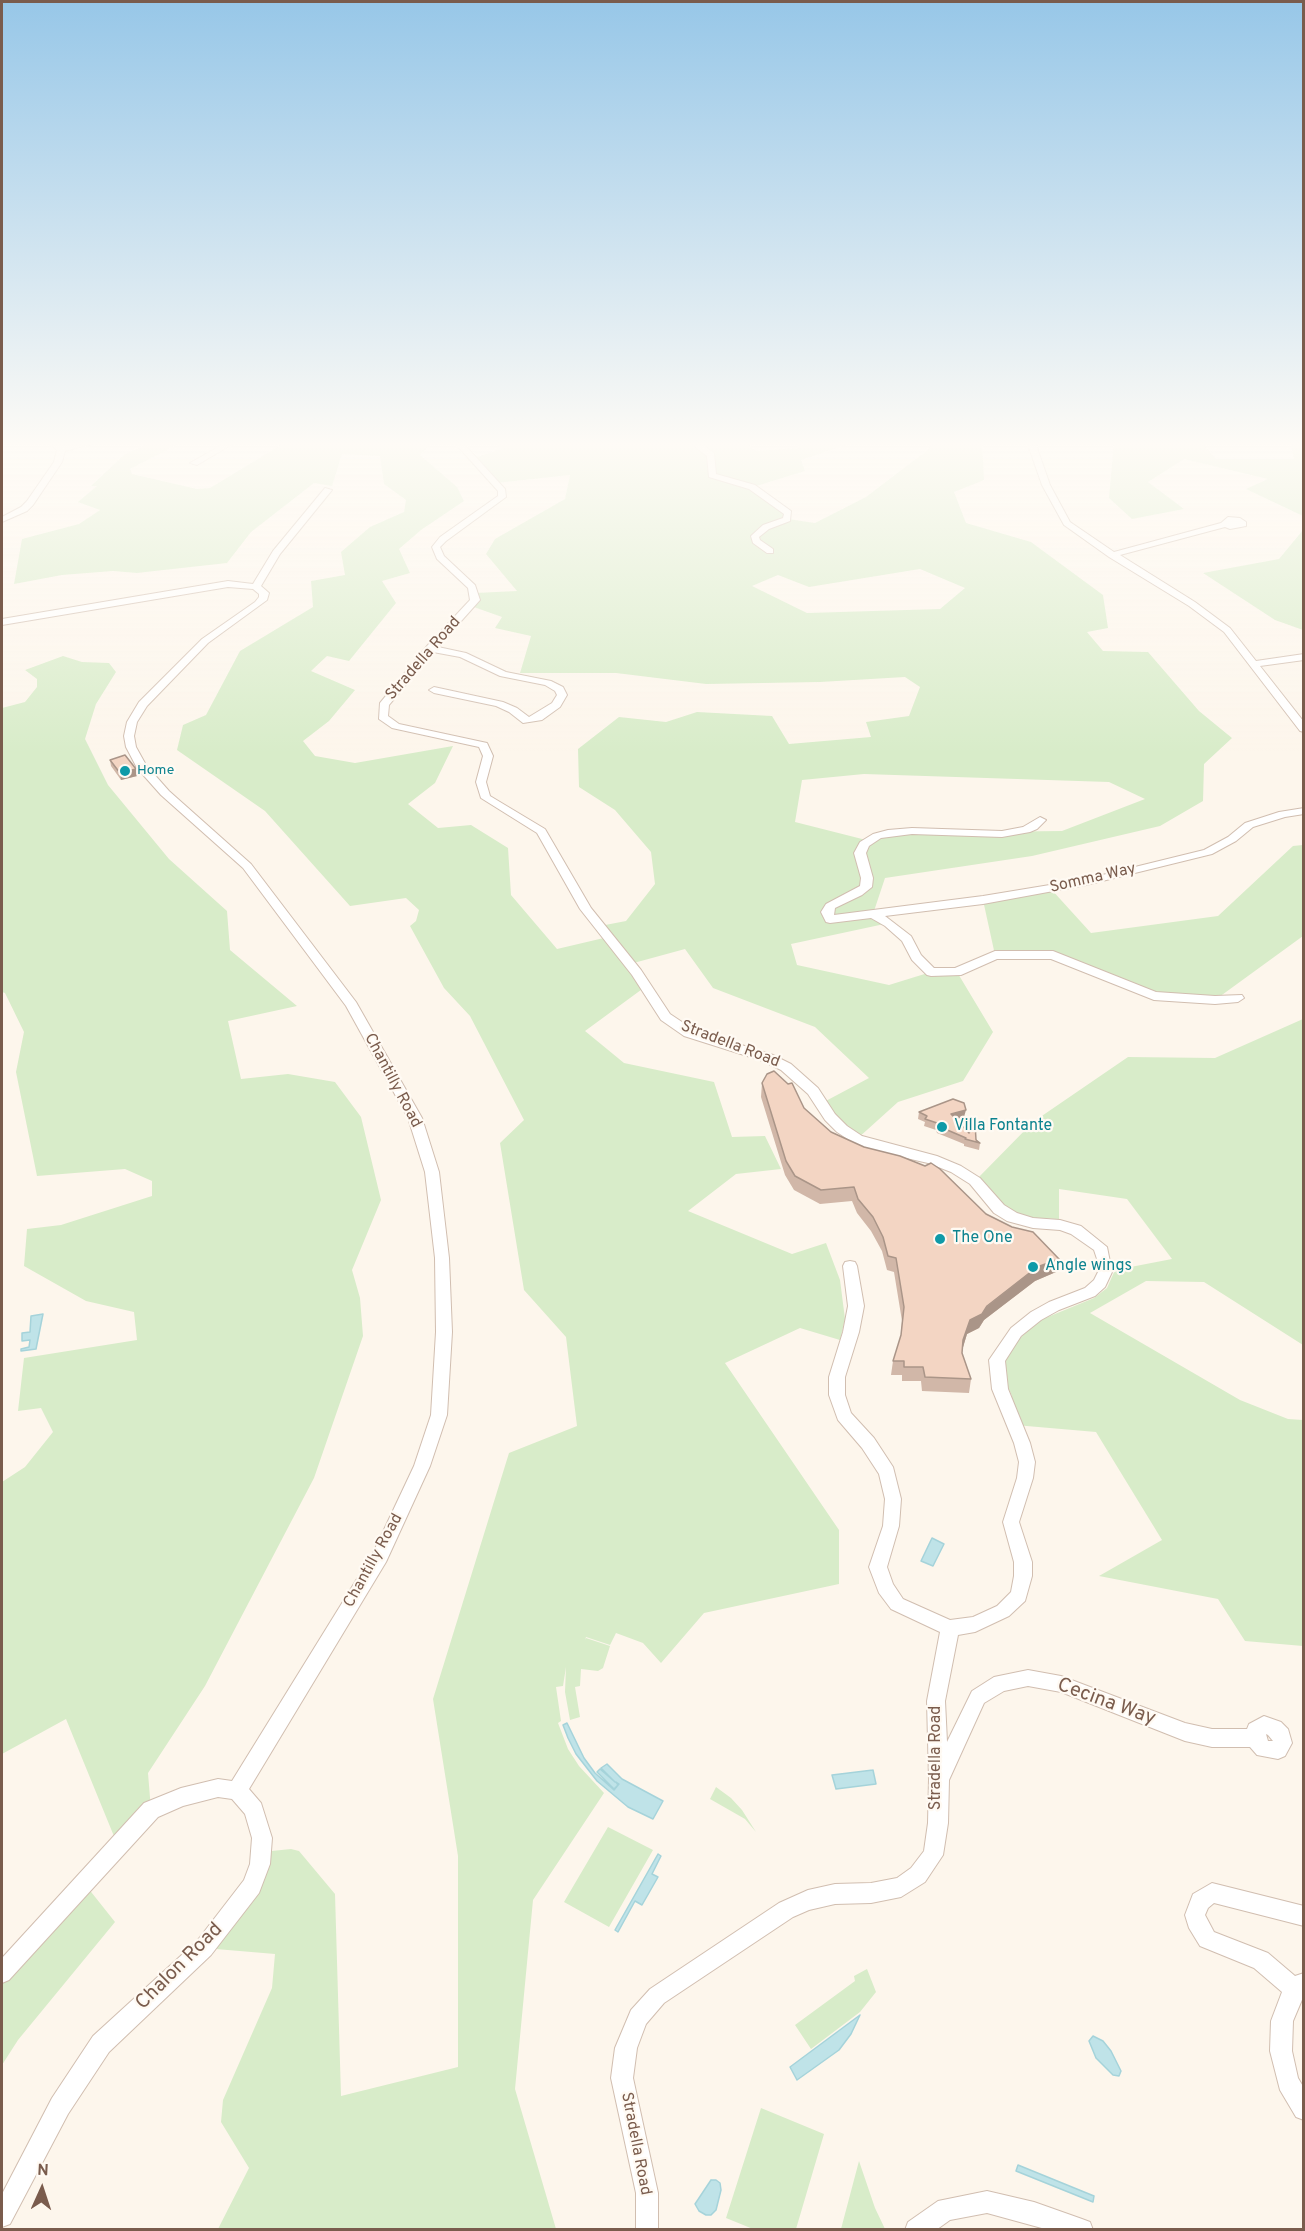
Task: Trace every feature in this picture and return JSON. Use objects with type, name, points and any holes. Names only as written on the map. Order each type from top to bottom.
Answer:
[{"type":"street","name":"Chantilly Road","points":[[237,1791],[380,1557],[422,1466],[439,1414],[444,1332],[442,1258],[432,1172],[415,1118],[352,1005],[247,866],[165,793],[141,766],[131,747],[129,736],[132,722],[143,704],[205,641],[264,598],[264,593],[256,587],[282,546]]},
{"type":"street","name":"Stradella Road","points":[[437,546],[440,557],[472,587],[475,600],[406,676],[384,705],[383,717],[396,726],[483,745],[488,756],[481,782],[486,798],[541,831],[586,909],[637,973],[665,1017],[689,1033],[750,1052],[786,1067],[813,1091],[830,1117],[857,1139],[940,1162],[975,1180],[999,1209],[1012,1217],[1076,1230],[1100,1247],[1106,1272],[1100,1283],[1090,1292],[1054,1306],[1036,1316],[1016,1332],[997,1360],[1000,1389],[1022,1443],[1027,1462],[1025,1478],[1011,1522],[1023,1562],[1023,1576],[1019,1596],[1003,1611],[975,1624],[950,1628],[936,1701],[939,1779],[938,1823],[933,1855],[918,1875],[901,1887],[871,1893],[835,1894],[808,1900],[786,1910],[657,1996],[639,2017],[626,2048],[622,2078],[647,2193],[647,2229]]},
{"type":"street","points":[[763,546],[770,551]]},
{"type":"street","points":[[1099,546],[1192,604],[1227,630],[1304,729]]},
{"type":"street","points":[[1112,555],[1145,546]]},
{"type":"street","points":[[2,622],[210,586],[228,584],[256,587]]},
{"type":"street","points":[[430,648],[464,656],[491,670],[548,682],[559,689],[562,695],[556,705],[538,718],[527,721],[513,710],[499,704],[434,690]]},
{"type":"street","points":[[1254,664],[1304,657]]},
{"type":"street","name":"Somma Way","points":[[1038,821],[1026,830],[993,833],[888,832],[877,836],[864,844],[860,858],[867,878],[866,886],[858,893],[830,906],[827,912],[830,919],[1004,897],[1086,882],[1208,852],[1233,839],[1249,825],[1283,814],[1304,811]]},
{"type":"street","points":[[873,914],[889,923],[907,939],[916,957],[931,972],[957,972],[995,955],[1053,956],[1154,996],[1215,1000],[1238,998]]},
{"type":"street","points":[[850,1266],[855,1306],[851,1332],[837,1377],[837,1395],[843,1416],[868,1443],[887,1472],[893,1499],[891,1526],[878,1567],[885,1588],[897,1604],[950,1628]]},
{"type":"street","name":"Cecina Way","points":[[939,1779],[978,1697],[1000,1683],[1028,1678],[1061,1684],[1185,1732],[1212,1738],[1255,1738]]},
{"type":"street","points":[[2,1973],[152,1810],[174,1799],[200,1792],[218,1788],[237,1791]]},
{"type":"street","name":"Chalon Road","points":[[2,2216],[60,2106],[101,2044],[204,1948],[252,1886],[260,1864],[262,1838],[255,1810],[249,1801],[237,1791]]},
{"type":"street","points":[[1304,1916],[1212,1893],[1200,1901],[1195,1915],[1198,1928],[1207,1939],[1261,1960],[1299,1986],[1281,2020],[1281,2051],[1288,2082],[1304,2109]]},
{"type":"street","points":[[916,2229],[946,2209],[987,2202],[1034,2213],[1082,2229]]},
{"type":"green space","points":[[21,546],[240,546],[227,563],[137,573],[113,571],[62,575],[14,584]]},
{"type":"green space","points":[[348,546],[402,546],[399,549],[410,573],[382,581],[396,603],[349,661],[327,656],[311,671],[355,690],[329,721],[303,741],[315,756],[355,763],[453,746],[435,783],[408,804],[438,828],[471,825],[508,848],[511,895],[557,949],[608,937],[600,926],[626,921],[655,884],[651,852],[615,810],[579,787],[578,749],[619,717],[666,722],[697,712],[772,716],[789,744],[871,737],[866,722],[909,716],[920,687],[905,677],[820,682],[706,684],[616,673],[520,673],[531,636],[495,628],[502,617],[471,606],[475,593],[517,591],[486,554],[491,546],[1037,546],[1103,595],[1108,628],[1087,632],[1103,651],[1148,652],[1199,711],[1232,738],[1204,764],[1203,801],[1160,826],[1032,856],[885,878],[873,914],[889,923],[791,944],[797,965],[889,985],[931,972],[957,972],[993,1032],[963,1081],[898,1102],[857,1139],[822,1103],[869,1078],[815,1027],[713,988],[685,949],[630,964],[645,987],[585,1031],[624,1063],[714,1082],[732,1137],[765,1136],[781,1169],[736,1174],[688,1211],[792,1254],[826,1243],[840,1280],[845,1319],[840,1340],[800,1328],[725,1363],[839,1530],[839,1584],[704,1613],[661,1663],[643,1643],[616,1633],[610,1645],[586,1637],[585,1640],[586,1638],[610,1646],[603,1668],[598,1671],[581,1669],[580,1686],[575,1687],[580,1717],[570,1720],[565,1692],[566,1667],[563,1686],[556,1687],[561,1721],[558,1723],[568,1749],[579,1766],[604,1793],[533,1900],[515,2089],[556,2229],[218,2229],[249,2168],[221,2122],[223,2100],[272,1988],[275,1954],[204,1948],[262,1852],[291,1849],[299,1851],[335,1894],[341,2096],[458,2067],[458,1856],[433,1699],[509,1453],[577,1426],[566,1337],[524,1290],[500,1143],[524,1120],[470,1016],[444,988],[410,926],[416,921],[419,910],[406,898],[350,906],[265,811],[177,750],[183,725],[206,715],[240,651],[313,607],[311,581],[345,575],[341,552]],"holes":[[[920,569],[965,588],[940,609],[807,613],[752,586],[778,575],[809,587]],[[864,774],[1109,782],[1145,799],[1062,831],[888,833],[870,841],[795,822],[802,780]]]},
{"type":"green space","points":[[1290,546],[1303,546],[1303,630],[1275,620],[1203,573],[1279,559]]},
{"type":"green space","points":[[63,656],[82,662],[109,663],[116,672],[96,704],[85,739],[108,785],[169,859],[227,911],[230,950],[297,1006],[228,1021],[241,1079],[288,1074],[335,1082],[361,1117],[381,1200],[352,1270],[360,1298],[363,1336],[314,1478],[205,1686],[148,1773],[151,1810],[118,1846],[66,1719],[2,1754],[2,1482],[25,1467],[53,1432],[41,1408],[18,1411],[24,1358],[137,1340],[134,1312],[86,1301],[24,1266],[27,1229],[61,1225],[152,1196],[152,1181],[125,1169],[37,1176],[16,1072],[24,1032],[5,993],[2,992],[2,708],[25,702],[37,687],[37,679],[25,670]]},
{"type":"green space","points":[[1303,845],[1303,936],[1215,1000],[1154,996],[1053,955],[995,955],[983,900],[1051,889],[1091,933],[1218,916],[1293,846]]},
{"type":"green space","points":[[1303,1019],[1303,1345],[1204,1282],[1146,1281],[1090,1313],[1240,1400],[1288,1419],[1303,1420],[1303,1646],[1245,1641],[1218,1599],[1099,1576],[1162,1540],[1096,1432],[1015,1425],[1004,1398],[1012,1396],[1003,1376],[1004,1363],[1014,1344],[1038,1321],[1094,1298],[1107,1288],[1115,1270],[1172,1259],[1127,1199],[1059,1189],[1059,1219],[1012,1217],[975,1181],[1033,1122],[1128,1057],[1215,1058]]},
{"type":"green space","points":[[716,1787],[742,1810],[756,1832],[745,1819],[710,1799]]},
{"type":"green space","points":[[608,1827],[653,1850],[609,1927],[564,1902]]},
{"type":"green space","points":[[84,1883],[115,1922],[18,2040],[2,2065],[2,1973]]},
{"type":"green space","points":[[867,1969],[876,1992],[860,2012],[811,2049],[795,2025],[855,1981],[854,1976]]},
{"type":"green space","points":[[761,2108],[824,2134],[796,2229],[753,2229],[726,2218]]},
{"type":"green space","points":[[859,2161],[875,2208],[885,2229],[841,2229]]},
{"type":"water","points":[[43,1314],[36,1349],[21,1351],[29,1347],[30,1340],[22,1341],[22,1333],[30,1332],[31,1316]]},
{"type":"water","points":[[932,1538],[944,1544],[933,1566],[921,1561]]},
{"type":"water","points":[[567,1723],[584,1758],[595,1773],[614,1790],[619,1784],[616,1782],[618,1785],[614,1789],[597,1772],[600,1769],[615,1782],[601,1768],[607,1764],[622,1779],[663,1801],[653,1819],[628,1807],[597,1781],[576,1754],[563,1725]]},
{"type":"water","points":[[873,1770],[876,1784],[836,1789],[832,1775]]},
{"type":"water","points":[[658,1854],[661,1856],[652,1874],[658,1877],[642,1905],[635,1901],[618,1932],[615,1930]]},
{"type":"water","points":[[860,2015],[851,2034],[839,2050],[797,2080],[790,2067]]},
{"type":"water","points":[[1093,2036],[1103,2041],[1111,2051],[1121,2071],[1119,2076],[1113,2075],[1096,2058],[1089,2041]]},
{"type":"water","points":[[1018,2165],[1094,2196],[1093,2202],[1016,2171]]},
{"type":"water","points":[[711,2180],[720,2183],[721,2190],[716,2210],[711,2215],[706,2215],[699,2211],[695,2204]]},
{"type":"building","points":[[125,755],[136,769],[120,773],[110,760]]},
{"type":"building","name":"The One","points":[[774,1071],[788,1084],[792,1083],[804,1108],[831,1132],[864,1147],[900,1156],[925,1166],[931,1163],[986,1214],[1012,1227],[1033,1232],[1059,1259],[1037,1267],[987,1306],[982,1314],[970,1320],[963,1340],[962,1353],[971,1379],[925,1377],[923,1367],[904,1367],[904,1361],[893,1361],[901,1335],[904,1307],[896,1258],[888,1256],[883,1237],[873,1217],[858,1199],[854,1187],[821,1190],[795,1176],[786,1161],[762,1083],[767,1074]]},
{"type":"building","points":[[953,1099],[964,1103],[966,1110],[951,1114],[969,1133],[975,1123],[976,1140],[980,1143],[965,1139],[938,1126],[937,1123],[925,1119],[927,1116],[919,1112]]},
{"type":"place","name":"Home","points":[[125,771]]},
{"type":"place","name":"Villa Fontante","points":[[942,1127]]},
{"type":"place","name":"The One","points":[[940,1239]]},
{"type":"place","name":"Angle wings","points":[[1033,1267]]}]
